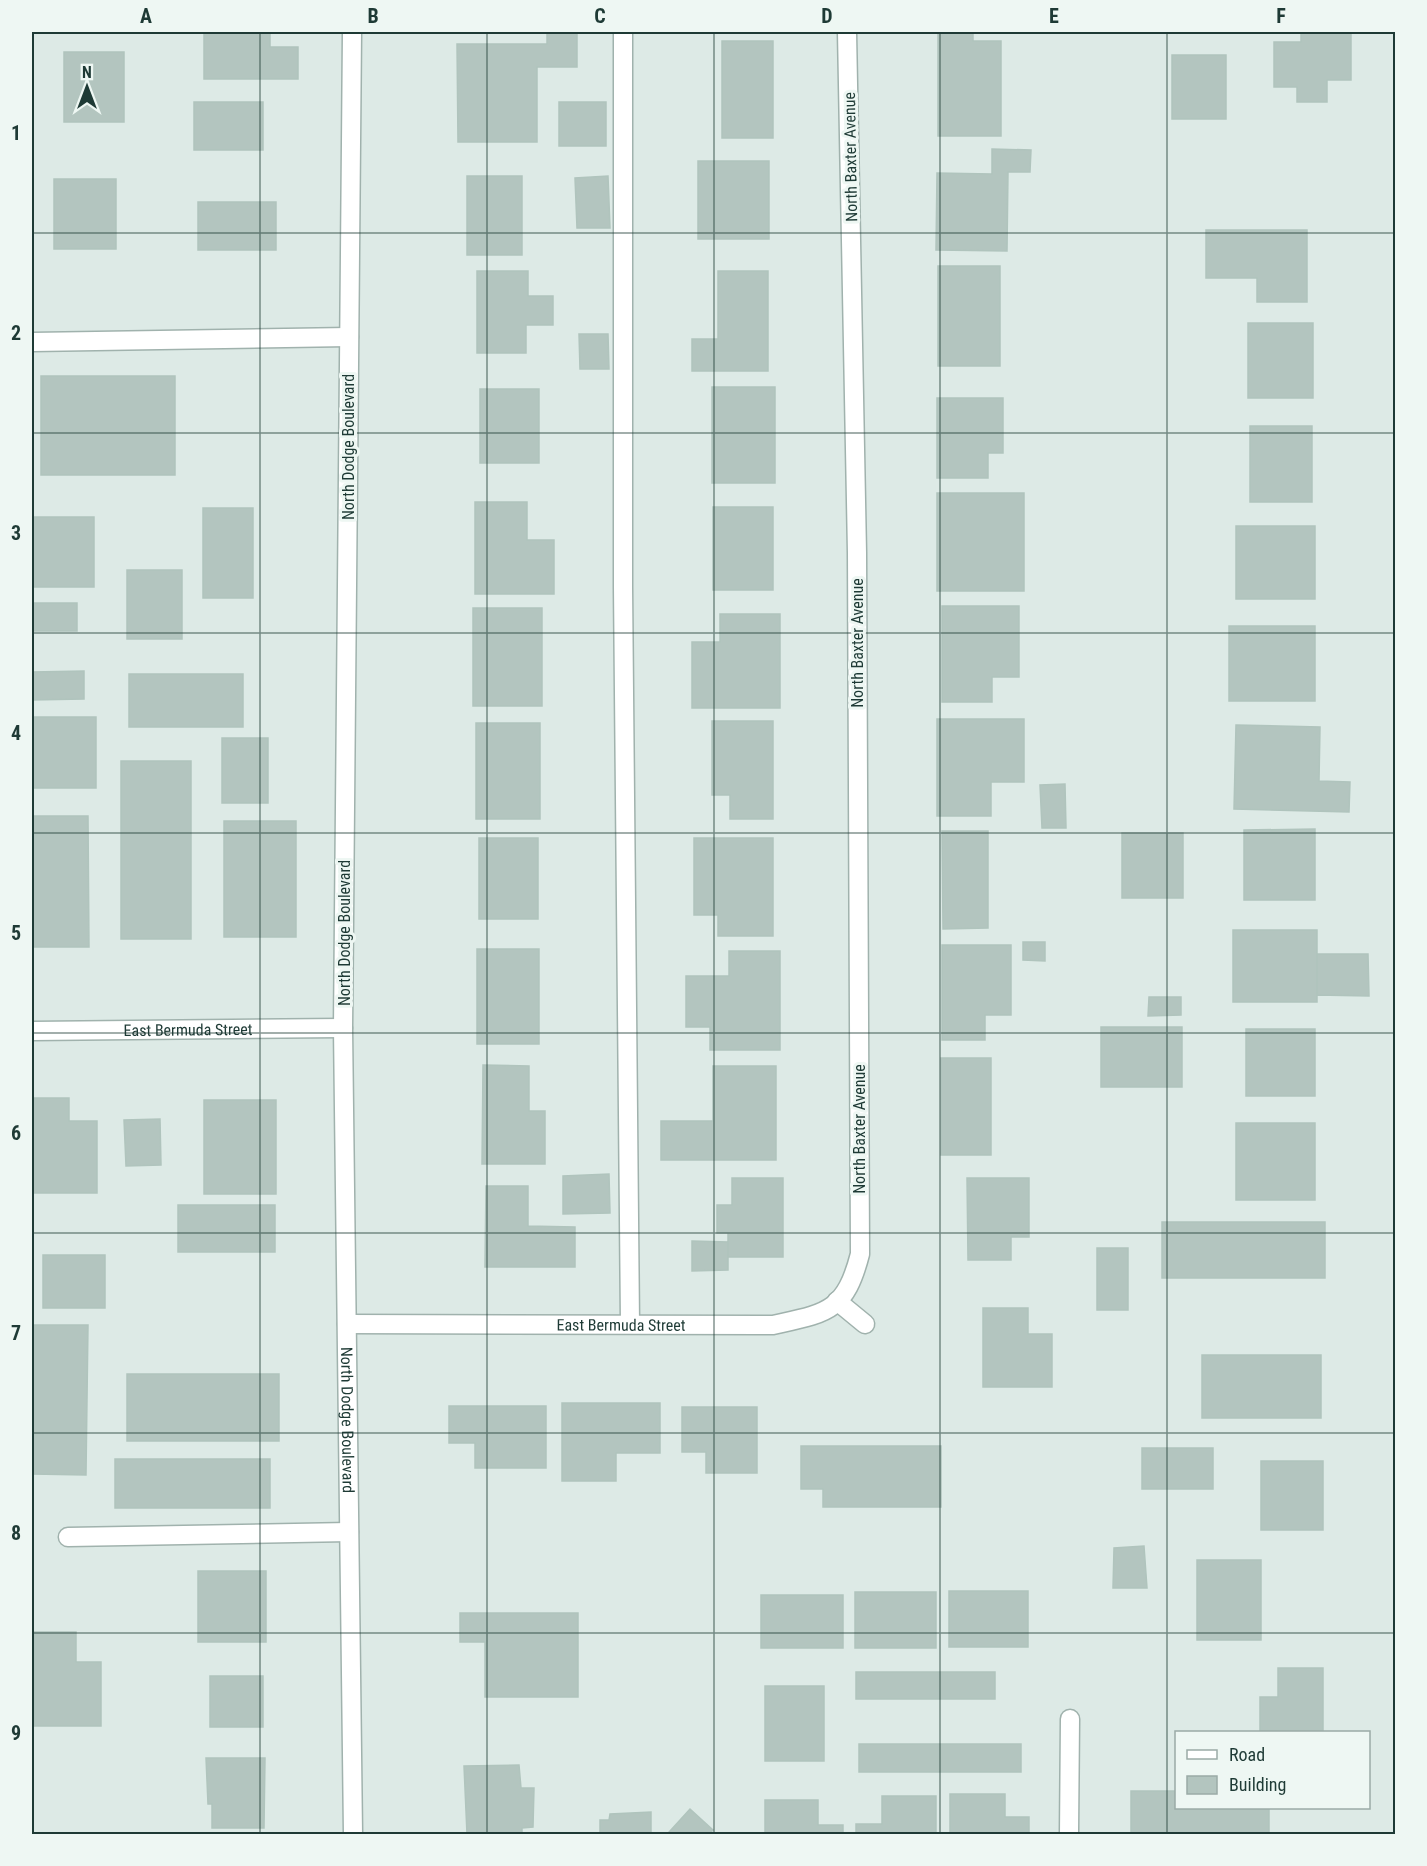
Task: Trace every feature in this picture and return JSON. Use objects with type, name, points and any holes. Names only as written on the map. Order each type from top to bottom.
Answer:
[{"type":"street","name":"North Dodge Boulevard","points":[[352,32],[343,1028],[353,1834]]},
{"type":"street","points":[[623,32],[623,598],[630,1324]]},
{"type":"street","name":"North Baxter Avenue","points":[[847,32],[857,553],[860,1254]]},
{"type":"street","points":[[32,342],[349,338]]},
{"type":"street","name":"East Bermuda Street","points":[[32,1031],[343,1028]]},
{"type":"street","name":"East Bermuda Street","points":[[347,1324],[773,1325],[823,1314],[853,1281],[860,1254]]},
{"type":"street","points":[[837,1301],[865,1324]]},
{"type":"street","points":[[68,1537],[349,1532]]},
{"type":"street","points":[[1069,1834],[1070,1719]]},
{"type":"building","points":[[204,32],[270,32],[270,47],[298,47],[298,79],[204,79]]},
{"type":"building","points":[[547,32],[577,32],[577,67],[537,67],[537,142],[458,142],[457,44],[547,44]]},
{"type":"building","points":[[938,32],[973,32],[973,41],[1001,41],[1001,136],[938,136]]},
{"type":"building","points":[[1301,32],[1351,32],[1351,80],[1327,80],[1327,102],[1297,102],[1297,87],[1274,87],[1274,42],[1301,42]]},
{"type":"building","points":[[722,41],[773,41],[773,138],[722,138]]},
{"type":"building","points":[[64,52],[124,52],[124,122],[64,122]]},
{"type":"building","points":[[1172,55],[1226,55],[1226,119],[1172,119]]},
{"type":"building","points":[[194,102],[263,102],[263,150],[194,150]]},
{"type":"building","points":[[559,102],[606,102],[606,146],[559,146]]},
{"type":"building","points":[[992,149],[1031,150],[1030,172],[1008,172],[1007,251],[936,250],[937,173],[992,174]]},
{"type":"building","points":[[698,161],[769,161],[769,239],[698,239]]},
{"type":"building","points":[[467,176],[522,176],[522,255],[467,255]]},
{"type":"building","points":[[608,176],[610,228],[577,228],[575,178]]},
{"type":"building","points":[[54,179],[116,179],[116,249],[54,249]]},
{"type":"building","points":[[198,202],[276,202],[276,250],[198,250]]},
{"type":"building","points":[[1206,230],[1307,230],[1307,302],[1257,302],[1257,278],[1206,278]]},
{"type":"building","points":[[938,266],[1000,266],[1000,366],[938,366]]},
{"type":"building","points":[[477,271],[528,271],[528,296],[553,296],[553,325],[526,325],[526,353],[477,353]]},
{"type":"building","points":[[718,271],[768,271],[768,371],[692,371],[692,339],[718,339]]},
{"type":"building","points":[[1248,323],[1313,323],[1313,398],[1248,398]]},
{"type":"building","points":[[579,334],[608,334],[609,369],[580,369]]},
{"type":"building","points":[[41,376],[175,376],[175,475],[41,475]]},
{"type":"building","points":[[712,387],[775,387],[775,483],[712,483]]},
{"type":"building","points":[[480,389],[539,389],[539,463],[480,463]]},
{"type":"building","points":[[937,398],[1003,398],[1003,453],[988,453],[988,478],[937,478]]},
{"type":"building","points":[[1250,426],[1312,426],[1312,502],[1250,502]]},
{"type":"building","points":[[937,493],[1024,493],[1024,591],[937,591]]},
{"type":"building","points":[[475,502],[527,502],[527,540],[554,540],[554,594],[475,594]]},
{"type":"building","points":[[713,507],[773,507],[773,590],[713,590]]},
{"type":"building","points":[[203,508],[253,508],[253,598],[203,598]]},
{"type":"building","points":[[32,517],[94,517],[94,587],[32,587]]},
{"type":"building","points":[[1236,526],[1315,526],[1315,599],[1236,599]]},
{"type":"building","points":[[127,570],[182,570],[182,639],[127,639]]},
{"type":"building","points":[[32,603],[77,603],[77,631],[32,631]]},
{"type":"building","points":[[942,606],[1019,606],[1019,677],[992,677],[992,702],[942,702]]},
{"type":"building","points":[[473,608],[542,608],[542,706],[473,706]]},
{"type":"building","points":[[720,614],[780,614],[780,708],[692,708],[692,642],[720,642]]},
{"type":"building","points":[[1229,626],[1315,626],[1315,701],[1229,701]]},
{"type":"building","points":[[84,671],[84,699],[32,700],[32,672]]},
{"type":"building","points":[[129,674],[243,674],[243,727],[129,727]]},
{"type":"building","points":[[32,717],[96,717],[96,788],[32,788]]},
{"type":"building","points":[[937,719],[1024,719],[1024,782],[991,782],[991,816],[937,816]]},
{"type":"building","points":[[712,721],[773,721],[773,819],[730,819],[730,795],[712,795]]},
{"type":"building","points":[[476,723],[540,723],[540,819],[476,819]]},
{"type":"building","points":[[1236,725],[1320,727],[1319,781],[1350,782],[1349,812],[1234,809]]},
{"type":"building","points":[[222,738],[268,738],[268,803],[222,803]]},
{"type":"building","points":[[121,761],[191,761],[191,939],[121,939]]},
{"type":"building","points":[[1065,784],[1066,828],[1042,828],[1040,785]]},
{"type":"building","points":[[32,816],[88,816],[89,947],[32,947]]},
{"type":"building","points":[[224,821],[296,821],[296,937],[224,937]]},
{"type":"building","points":[[1315,829],[1315,900],[1244,900],[1244,830]]},
{"type":"building","points":[[942,831],[988,831],[988,928],[943,929]]},
{"type":"building","points":[[1122,833],[1183,833],[1183,898],[1122,898]]},
{"type":"building","points":[[479,838],[538,838],[538,919],[479,919]]},
{"type":"building","points":[[694,838],[773,838],[773,936],[718,936],[718,915],[694,915]]},
{"type":"building","points":[[1233,930],[1317,930],[1317,1002],[1233,1002]]},
{"type":"building","points":[[1023,942],[1045,942],[1045,961],[1023,960]]},
{"type":"building","points":[[942,945],[1011,945],[1011,1015],[985,1015],[985,1040],[942,1040]]},
{"type":"building","points":[[477,949],[539,949],[539,1044],[477,1044]]},
{"type":"building","points":[[729,951],[780,951],[780,1050],[710,1050],[710,1027],[686,1027],[686,976],[729,976]]},
{"type":"building","points":[[1317,954],[1368,954],[1369,996],[1317,995]]},
{"type":"building","points":[[1149,997],[1181,997],[1181,1015],[1148,1016]]},
{"type":"building","points":[[1101,1027],[1182,1027],[1182,1087],[1101,1087]]},
{"type":"building","points":[[1246,1029],[1315,1029],[1315,1096],[1246,1096]]},
{"type":"building","points":[[941,1058],[991,1058],[991,1155],[941,1155]]},
{"type":"building","points":[[483,1065],[529,1066],[529,1111],[545,1111],[545,1164],[482,1164]]},
{"type":"building","points":[[713,1066],[776,1066],[776,1160],[661,1160],[661,1121],[713,1121]]},
{"type":"building","points":[[32,1098],[69,1098],[69,1121],[97,1121],[97,1193],[32,1193]]},
{"type":"building","points":[[204,1100],[276,1100],[276,1194],[204,1194]]},
{"type":"building","points":[[160,1119],[161,1165],[126,1166],[124,1120]]},
{"type":"building","points":[[1236,1123],[1315,1123],[1315,1200],[1236,1200]]},
{"type":"building","points":[[609,1174],[610,1213],[563,1214],[563,1176]]},
{"type":"building","points":[[732,1178],[783,1178],[783,1257],[728,1257],[728,1233],[717,1233],[717,1205],[732,1205]]},
{"type":"building","points":[[967,1178],[1029,1178],[1029,1237],[1011,1237],[1011,1260],[968,1260]]},
{"type":"building","points":[[486,1186],[528,1186],[528,1226],[575,1227],[575,1267],[485,1267]]},
{"type":"building","points":[[178,1205],[275,1205],[275,1252],[178,1252]]},
{"type":"building","points":[[1162,1222],[1325,1222],[1325,1278],[1162,1278]]},
{"type":"building","points":[[692,1241],[728,1242],[728,1270],[692,1271]]},
{"type":"building","points":[[1097,1248],[1128,1248],[1128,1310],[1097,1310]]},
{"type":"building","points":[[43,1255],[105,1255],[105,1308],[43,1308]]},
{"type":"building","points":[[983,1308],[1028,1308],[1028,1334],[1052,1334],[1052,1387],[983,1387]]},
{"type":"building","points":[[32,1325],[88,1325],[86,1475],[32,1474]]},
{"type":"building","points":[[1202,1355],[1321,1355],[1321,1418],[1202,1418]]},
{"type":"building","points":[[127,1374],[279,1374],[279,1441],[127,1441]]},
{"type":"building","points":[[562,1403],[660,1403],[660,1453],[616,1453],[616,1481],[562,1481]]},
{"type":"building","points":[[449,1406],[546,1406],[546,1468],[475,1468],[475,1443],[449,1443]]},
{"type":"building","points":[[682,1407],[757,1407],[757,1473],[706,1473],[706,1452],[682,1452]]},
{"type":"building","points":[[801,1446],[941,1446],[941,1507],[823,1507],[823,1489],[801,1489]]},
{"type":"building","points":[[1142,1448],[1213,1448],[1213,1489],[1142,1489]]},
{"type":"building","points":[[115,1459],[270,1459],[270,1508],[115,1508]]},
{"type":"building","points":[[1261,1461],[1323,1461],[1323,1530],[1261,1530]]},
{"type":"building","points":[[1144,1546],[1147,1588],[1113,1588],[1114,1548]]},
{"type":"building","points":[[1197,1560],[1261,1560],[1261,1640],[1197,1640]]},
{"type":"building","points":[[198,1571],[266,1571],[266,1642],[198,1642]]},
{"type":"building","points":[[949,1591],[1028,1591],[1028,1647],[949,1647]]},
{"type":"building","points":[[855,1592],[936,1592],[936,1648],[855,1648]]},
{"type":"building","points":[[761,1595],[843,1595],[843,1648],[761,1648]]},
{"type":"building","points":[[460,1613],[578,1613],[578,1697],[485,1697],[485,1642],[460,1642]]},
{"type":"building","points":[[34,1632],[76,1632],[76,1662],[101,1662],[101,1726],[34,1726]]},
{"type":"building","points":[[1278,1668],[1323,1668],[1323,1731],[1260,1731],[1260,1697],[1278,1697]]},
{"type":"building","points":[[856,1672],[995,1672],[995,1699],[856,1699]]},
{"type":"building","points":[[210,1676],[263,1676],[263,1727],[210,1727]]},
{"type":"building","points":[[765,1686],[824,1686],[824,1761],[765,1761]]},
{"type":"building","points":[[859,1744],[1021,1744],[1021,1772],[859,1772]]},
{"type":"building","points":[[206,1758],[265,1758],[264,1828],[212,1828],[212,1804],[208,1804]]},
{"type":"building","points":[[519,1765],[521,1788],[534,1788],[533,1827],[522,1828],[522,1834],[467,1834],[464,1766]]},
{"type":"building","points":[[1131,1791],[1175,1791],[1175,1809],[1269,1809],[1269,1834],[1131,1834]]},
{"type":"building","points":[[950,1794],[1005,1794],[1005,1817],[1029,1817],[1029,1834],[950,1834]]},
{"type":"building","points":[[882,1796],[936,1796],[936,1834],[856,1834],[856,1824],[882,1824]]},
{"type":"building","points":[[765,1800],[818,1800],[818,1825],[843,1825],[843,1834],[765,1834]]},
{"type":"building","points":[[690,1809],[713,1830],[709,1834],[672,1834],[669,1832]]},
{"type":"building","points":[[651,1812],[651,1834],[600,1834],[600,1820],[609,1820],[610,1814]]}]
